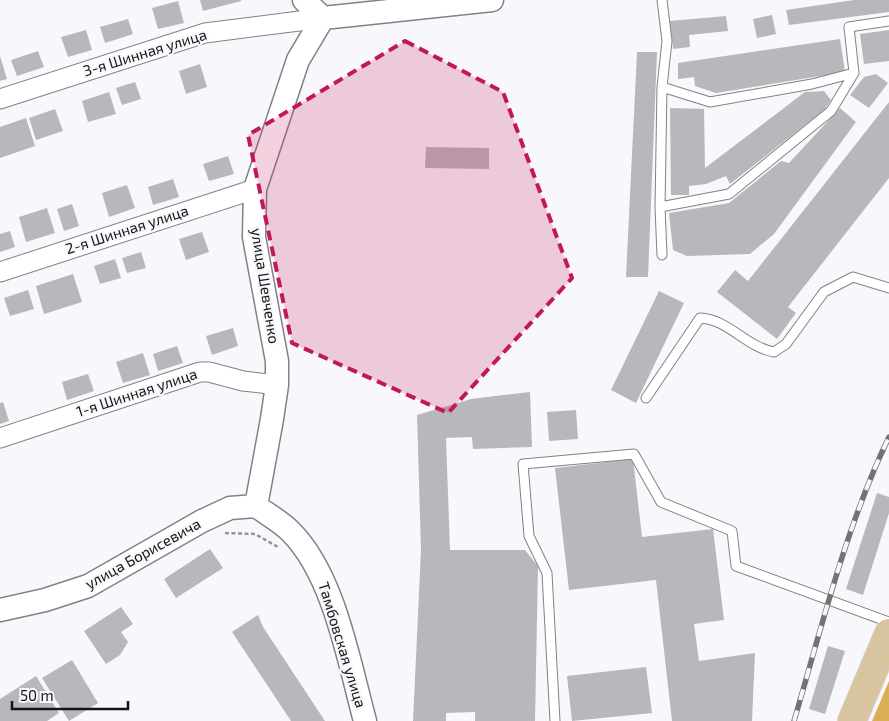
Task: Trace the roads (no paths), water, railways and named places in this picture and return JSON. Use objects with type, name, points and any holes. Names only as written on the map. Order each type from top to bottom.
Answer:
[{"type":"main road","points":[[852,721],[889,633]]},
{"type":"street","points":[[304,0],[323,18],[434,3],[492,0]]},
{"type":"street","name":"3-я Шинная улица","points":[[0,99],[205,33],[323,18]]},
{"type":"street","name":"улица Шевченко","points":[[256,506],[277,386],[277,361],[254,238],[254,189],[298,60],[323,18]]},
{"type":"street","name":"2-я Шинная улица","points":[[0,272],[254,189]]},
{"type":"street","name":"1-я Шинная улица","points":[[0,438],[200,372],[209,372],[243,381],[277,386]]},
{"type":"street","name":"улица Борисевича","points":[[0,610],[45,600],[88,586],[202,521],[230,508],[256,506]]},
{"type":"street","name":"Тамбовская улица","points":[[256,506],[290,531],[320,572],[336,615],[365,721]]},
{"type":"lane","points":[[662,0],[667,41],[662,86],[660,207],[662,255]]},
{"type":"lane","points":[[660,207],[729,194],[831,111],[854,73],[849,27],[889,21]]},
{"type":"lane","points":[[662,86],[710,102],[812,84],[854,73]]},
{"type":"lane","points":[[646,398],[700,318],[713,319],[762,350],[774,352],[786,344],[824,292],[853,277],[889,288]]},
{"type":"lane","points":[[555,721],[547,573],[529,536],[523,464],[634,454],[661,502],[732,531],[736,566],[889,622]]},
{"type":"railway","points":[[794,721],[847,541],[889,437]]}]
